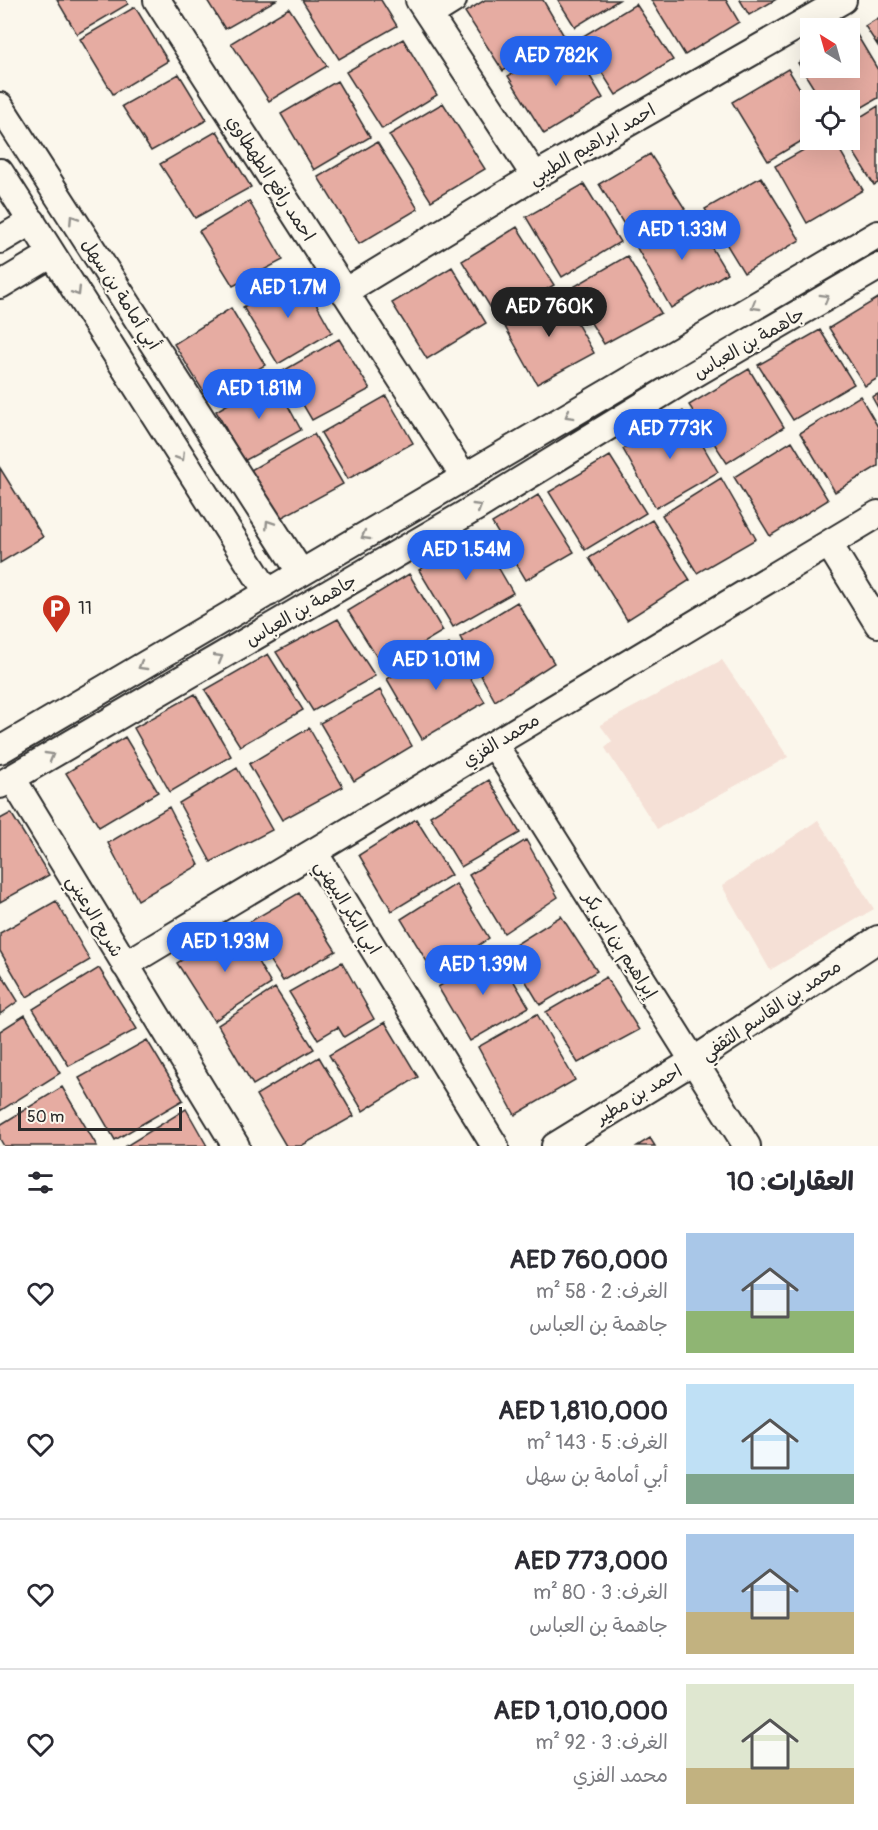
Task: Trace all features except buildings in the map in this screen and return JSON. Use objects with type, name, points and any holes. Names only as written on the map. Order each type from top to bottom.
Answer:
[{"type":"street","name":"احمد رافع الطهطاوي","points":[[157,0],[464,477]]},
{"type":"street","points":[[453,0],[424,8],[535,177]]},
{"type":"street","name":"احمد ابراهيم الطيبي","points":[[344,292],[535,177],[843,0]]},
{"type":"street","name":"أبي أمامة بن سهل","points":[[0,106],[301,573]]},
{"type":"street","name":"أبي أمامة بن سهل","points":[[0,172],[267,593]]},
{"type":"street","points":[[0,240],[32,221]]},
{"type":"street","name":"جاهمة بن العباس","points":[[0,750],[878,234]]},
{"type":"street","points":[[0,285],[52,254]]},
{"type":"street","name":"جاهمة بن العباس","points":[[6,782],[477,507],[686,379],[878,267]]},
{"type":"street","name":"محمد الفزي","points":[[125,965],[878,514]]},
{"type":"street","points":[[829,544],[878,624]]},
{"type":"street","name":"إبراهيم بن ابي بكر","points":[[494,744],[747,1146]]},
{"type":"street","name":"شريح الرعيني","points":[[6,782],[125,965],[236,1146]]},
{"type":"street","name":"ابي البكر البيهني","points":[[314,852],[495,1146]]},
{"type":"street","name":"محمد بن القاسم الثقفي","points":[[693,1061],[878,939]]},
{"type":"street","name":"احمد بن مطير","points":[[555,1146],[693,1061]]},
{"type":"shaded area","points":[[722,660],[788,757],[657,829],[605,748],[612,741],[600,725]]},
{"type":"shaded area","points":[[818,820],[874,909],[770,970],[722,886]]},
{"type":"place","name":"11","points":[[57,634]]}]
